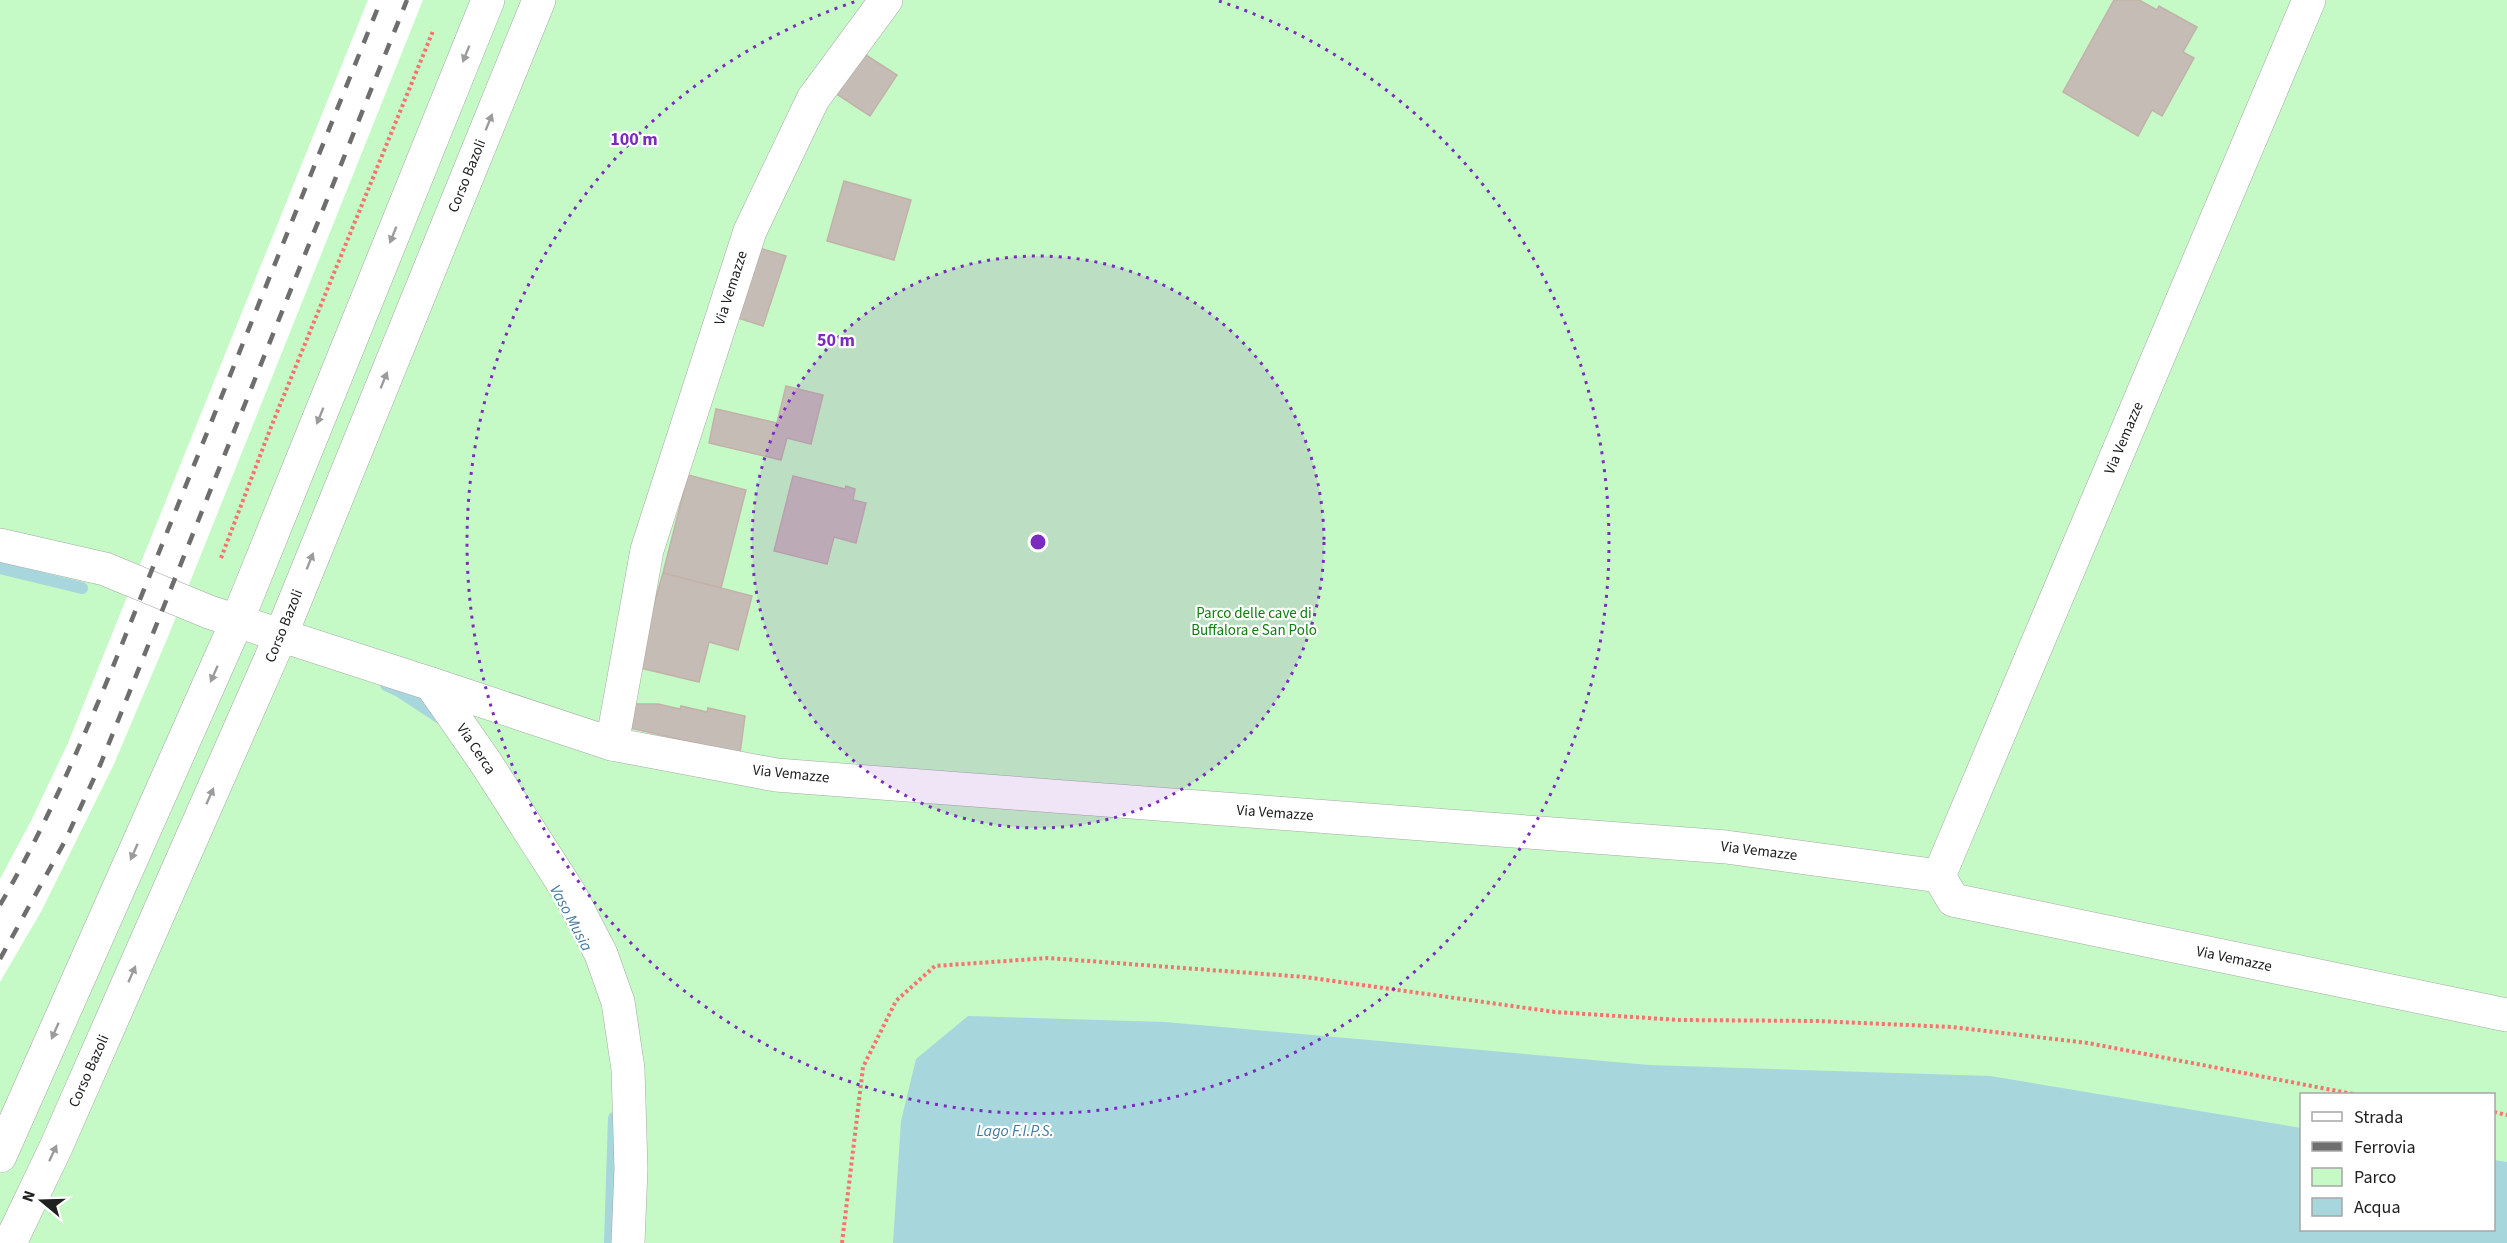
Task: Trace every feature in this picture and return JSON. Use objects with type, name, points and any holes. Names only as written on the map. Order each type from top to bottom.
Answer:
[{"type":"street","points":[[0,1156],[223,616],[488,0]]},
{"type":"street","name":"Corso Bazoli","points":[[10,1243],[56,1147],[281,635],[539,0]]},
{"type":"street","name":"Via Vemazze","points":[[612,744],[647,550],[750,231],[813,99],[886,0]]},
{"type":"street","name":"Via Vemazze","points":[[1939,876],[2309,0]]},
{"type":"street","points":[[0,545],[105,569],[223,616],[431,684]]},
{"type":"street","name":"Via Vemazze","points":[[431,684],[612,744],[776,775],[1726,847],[1939,876]]},
{"type":"street","name":"Via Cerca","points":[[431,684],[486,763],[570,894],[601,954],[618,1002],[628,1069],[631,1169],[628,1243]]},
{"type":"street","name":"Via Vemazze","points":[[1939,876],[1953,900],[2507,1015]]},
{"type":"path","points":[[223,616],[223,548],[437,22]]},
{"type":"path","points":[[842,1243],[863,1067],[897,1001],[935,966],[1047,958],[1305,977],[1555,1012],[1679,1020],[1817,1021],[1952,1027],[2088,1043],[2343,1093]]},
{"type":"green space","name":"Parco delle cave di Buffalora e San Polo","points":[[0,0],[2507,0],[2507,1243],[0,1243]]},
{"type":"water","name":"Lago F.I.P.S.","points":[[968,1016],[1165,1022],[1649,1065],[1990,1076],[2300,1128],[2300,1231],[2495,1231],[2495,1160],[2507,1162],[2507,1243],[893,1243],[901,1121],[916,1059]]},
{"type":"pier","points":[[368,0],[423,0],[170,632],[114,764],[42,910],[0,982],[0,879],[68,743]]},
{"type":"building","points":[[2114,0],[2139,0],[2157,10],[2159,6],[2197,27],[2183,52],[2194,58],[2162,116],[2152,110],[2138,136],[2063,92]]},
{"type":"building","points":[[858,50],[897,75],[870,116],[832,91]]},
{"type":"building","points":[[844,181],[911,200],[894,260],[827,241]]},
{"type":"building","points":[[753,246],[786,256],[763,326],[729,315]]},
{"type":"building","points":[[786,386],[823,395],[811,444],[787,438],[781,460],[709,443],[716,409],[777,423]]},
{"type":"building","points":[[688,475],[746,490],[721,588],[663,573]]},
{"type":"building","points":[[793,476],[845,489],[846,486],[855,489],[853,500],[866,503],[856,543],[834,537],[827,564],[774,551]]},
{"type":"building","points":[[663,573],[752,596],[738,650],[709,642],[699,682],[636,667]]},
{"type":"building","points":[[635,704],[658,704],[680,709],[681,706],[707,712],[708,708],[745,716],[740,753],[630,728]]},
{"type":"waterway","name":"Vaso Musia","points":[[0,568],[82,588]]},
{"type":"waterway","name":"Vaso Musia","points":[[386,685],[440,718]]},
{"type":"waterway","name":"Vaso Musia","points":[[610,1243],[614,1118]]},
{"type":"railway","points":[[0,905],[45,820],[98,704],[381,0]]},
{"type":"railway","points":[[0,959],[65,841],[101,763],[407,0]]}]
